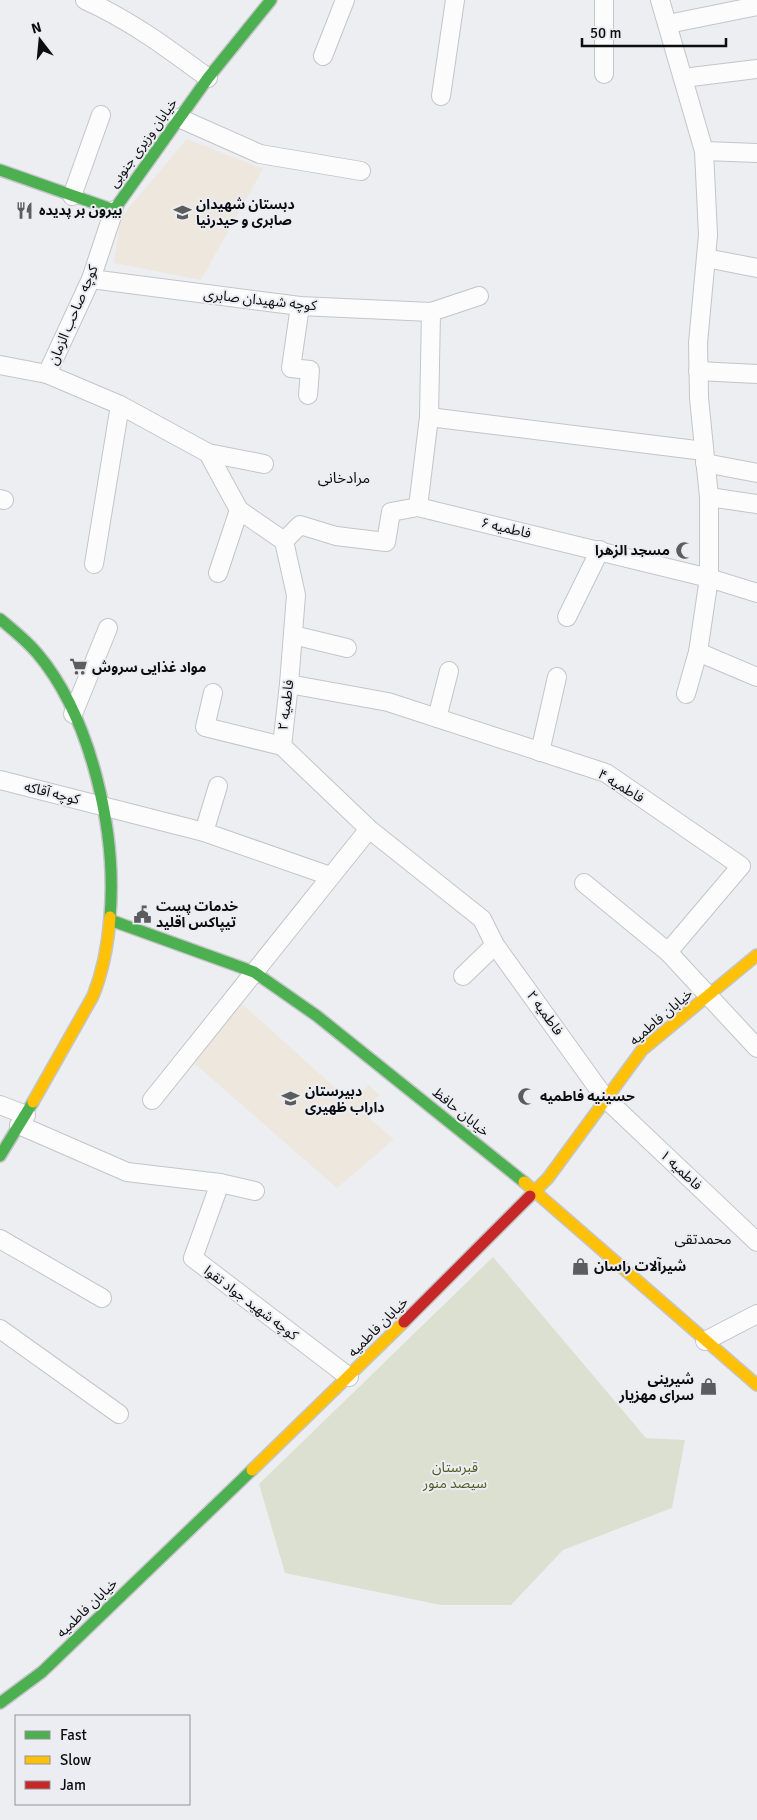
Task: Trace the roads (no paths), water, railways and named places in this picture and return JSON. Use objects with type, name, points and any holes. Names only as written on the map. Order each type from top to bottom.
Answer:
[{"type":"main road","name":"خیابان وزیری جنوبی","points":[[0,170],[114,210],[208,78],[271,0]]},
{"type":"main road","points":[[0,619],[40,656],[74,714],[93,764],[104,806],[108,828],[110,865],[110,920],[100,979],[88,1008],[0,1156]]},
{"type":"main road","name":"خیابان حافظ","points":[[110,920],[254,972],[317,1016],[535,1191],[757,1386]]},
{"type":"main road","name":"خیابان فاطمیه","points":[[0,1703],[42,1672],[349,1377],[548,1178],[642,1050],[757,955]]},
{"type":"street","points":[[85,0],[113,6],[143,31],[208,78]]},
{"type":"street","points":[[323,56],[345,0]]},
{"type":"street","points":[[441,96],[455,0]]},
{"type":"street","points":[[604,0],[604,74]]},
{"type":"street","points":[[660,0],[704,151],[708,235],[698,344],[698,372],[709,497],[709,578],[698,652],[686,694]]},
{"type":"street","points":[[668,24],[757,6]]},
{"type":"street","points":[[683,78],[757,69]]},
{"type":"street","points":[[72,196],[101,115]]},
{"type":"street","points":[[179,118],[260,154],[361,171]]},
{"type":"street","points":[[704,151],[757,153]]},
{"type":"street","name":"کوچه صاحب الزمان","points":[[0,365],[47,374],[90,279],[114,210]]},
{"type":"street","points":[[706,258],[757,268]]},
{"type":"street","name":"کوچه شهیدان صابری","points":[[90,279],[300,306],[431,312],[480,296]]},
{"type":"street","points":[[300,306],[291,368],[310,370],[308,395]]},
{"type":"street","points":[[418,507],[429,417],[431,312]]},
{"type":"street","points":[[698,372],[757,374]]},
{"type":"street","points":[[47,374],[120,405],[208,453],[264,464]]},
{"type":"street","points":[[94,564],[120,405]]},
{"type":"street","points":[[429,417],[705,457],[757,473]]},
{"type":"street","points":[[208,453],[239,510],[284,541]]},
{"type":"street","points":[[709,497],[757,504]]},
{"type":"street","name":"فاطمیه ۶","points":[[284,541],[300,525],[336,536],[386,542],[391,512],[418,507],[600,550],[709,578],[757,593]]},
{"type":"street","points":[[218,573],[239,510]]},
{"type":"street","name":"فاطمیه ۲","points":[[284,541],[296,595],[282,746],[369,829],[482,919],[495,945],[605,1098]]},
{"type":"street","points":[[567,617],[600,550]]},
{"type":"street","points":[[74,714],[108,628]]},
{"type":"street","points":[[293,635],[347,648]]},
{"type":"street","points":[[698,652],[757,677]]},
{"type":"street","points":[[437,718],[449,671]]},
{"type":"street","points":[[540,752],[557,676]]},
{"type":"street","name":"فاطمیه ۴","points":[[289,684],[388,702],[606,773],[741,866],[668,952]]},
{"type":"street","points":[[212,693],[205,726],[282,746]]},
{"type":"street","name":"کوچه آقاکه","points":[[0,780],[204,832],[330,876]]},
{"type":"street","points":[[204,832],[218,786]]},
{"type":"street","points":[[152,1100],[369,829]]},
{"type":"street","points":[[584,884],[668,952],[757,1048]]},
{"type":"street","points":[[463,976],[495,945]]},
{"type":"street","name":"فاطمیه ۱","points":[[605,1098],[757,1242]]},
{"type":"street","points":[[0,1105],[22,1120],[127,1172],[220,1183],[255,1191]]},
{"type":"street","name":"کوچه شهید جواد تقوا","points":[[220,1183],[193,1258],[349,1377]]},
{"type":"street","points":[[0,1238],[102,1298]]},
{"type":"street","points":[[704,1341],[757,1314]]},
{"type":"street","points":[[0,1329],[119,1414]]},
{"type":"place","name":"بیرون بر پدیده","points":[[25,210]]},
{"type":"place","name":"دبستان شهیدان صابری و حیدرنیا","points":[[182,212]]},
{"type":"place","name":"مسجد الزهرا","points":[[684,550]]},
{"type":"place","name":"مواد غذایی سروش","points":[[78,667]]},
{"type":"place","name":"خدمات پست تیپاکس اقلید","points":[[142,914]]},
{"type":"place","name":"حسینیه فاطمیه","points":[[526,1096]]},
{"type":"place","name":"دبیرستان داراب ظهیری","points":[[291,1099]]},
{"type":"place","name":"شیرآلات راسان","points":[[580,1266]]},
{"type":"place","name":"شیرینی سرای مهزیار","points":[[708,1387]]},
{"type":"district","name":"مرادخانی","points":[[344,478]]},
{"type":"district","name":"محمدتقی","points":[[703,1239]]},
{"type":"park label","name":"قبرستان سیصد منور","points":[[455,1475]]}]
